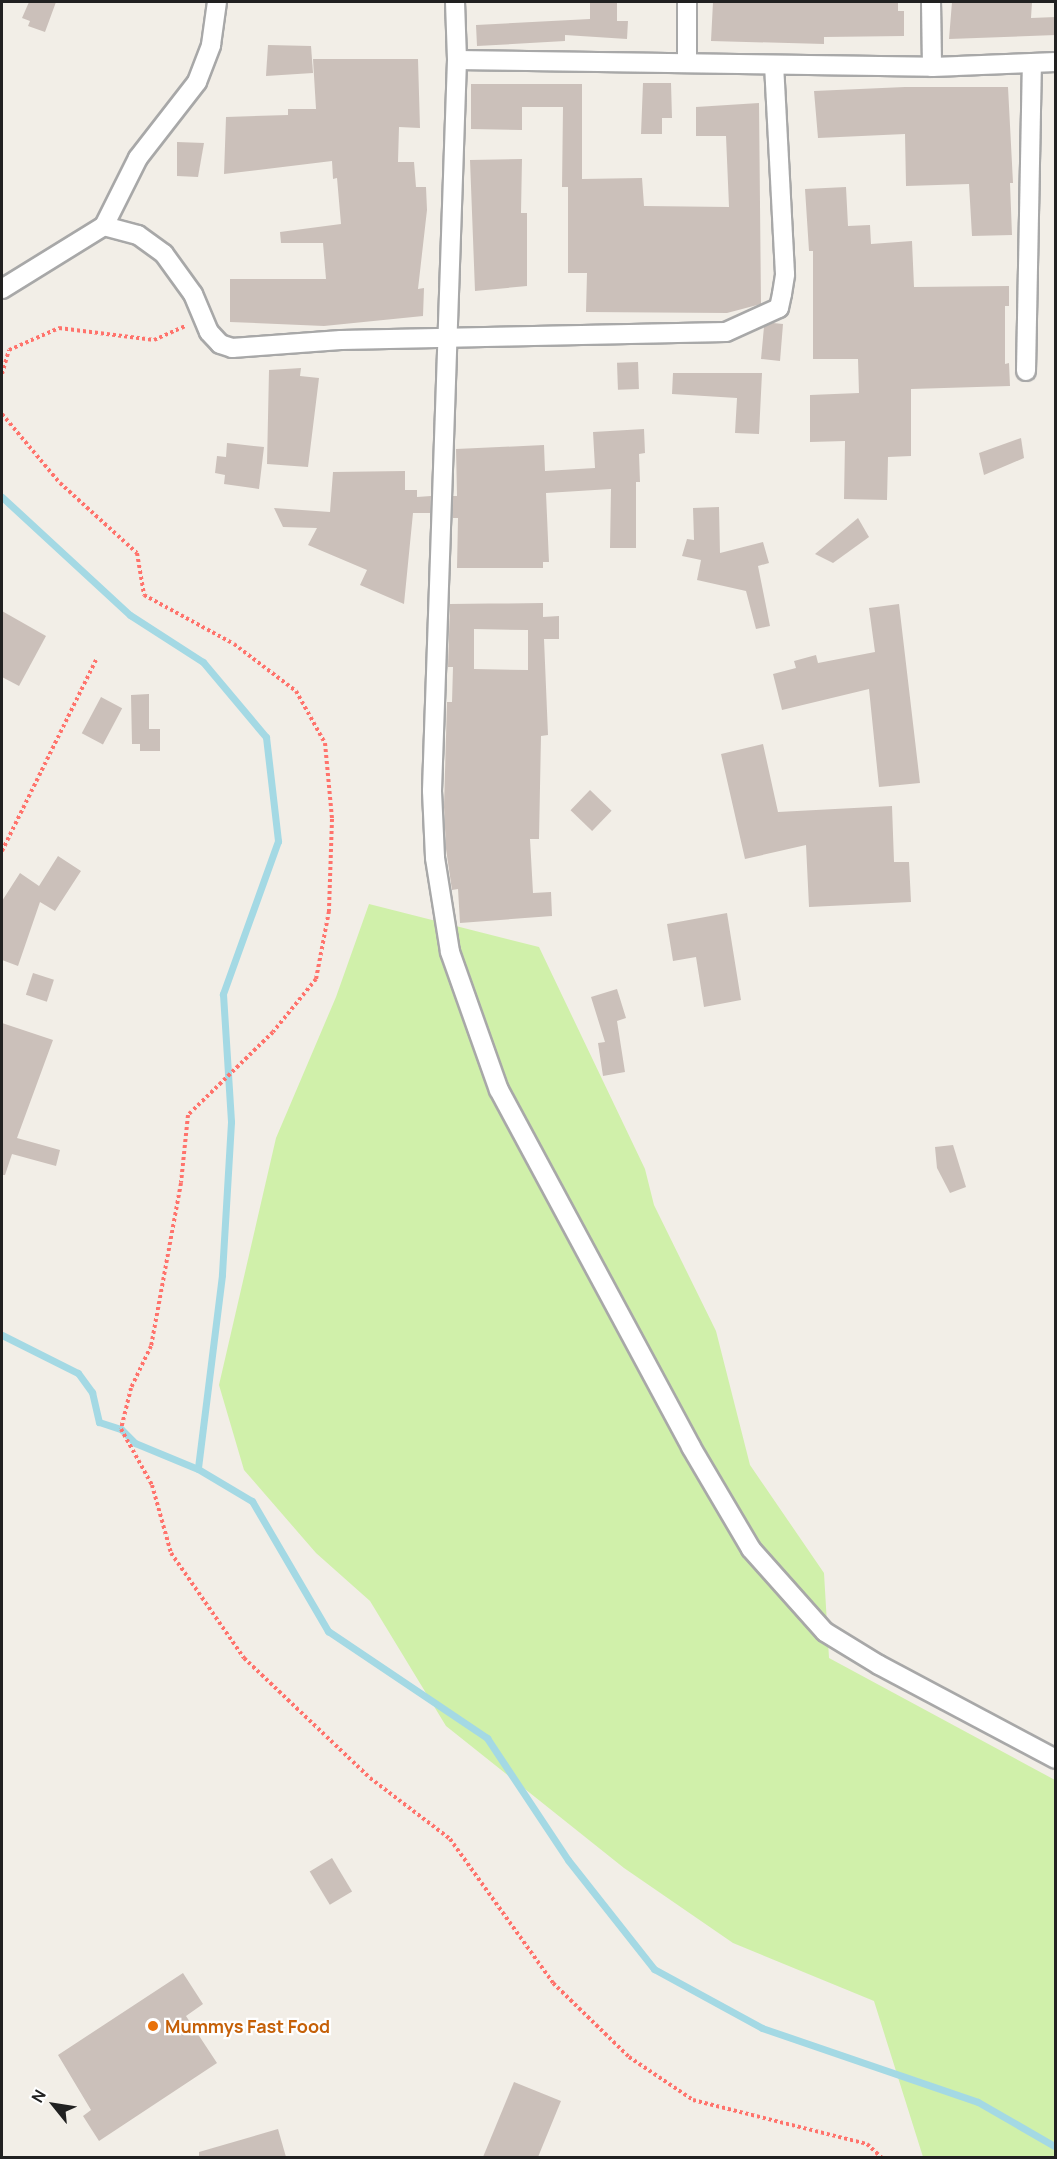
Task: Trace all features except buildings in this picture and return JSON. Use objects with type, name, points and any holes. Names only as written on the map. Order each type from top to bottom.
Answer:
[{"type":"street","points":[[2,289],[104,226],[138,158],[197,82],[211,45],[217,2]]},
{"type":"street","points":[[455,2],[457,60],[433,768],[435,858],[450,952],[499,1090],[691,1448],[752,1549],[825,1632],[879,1665],[1056,1759]]},
{"type":"street","points":[[687,2],[687,63]]},
{"type":"street","points":[[931,2],[932,67]]},
{"type":"street","points":[[457,60],[932,67],[1056,62]]},
{"type":"street","points":[[1026,371],[1032,63]]},
{"type":"street","points":[[104,226],[138,235],[164,254],[193,294],[202,318],[215,340],[232,348],[446,336],[701,335],[747,326],[779,308],[785,274],[774,66]]},
{"type":"path","points":[[2,374],[9,350],[59,328],[154,340],[202,318]]},
{"type":"path","points":[[2,414],[60,483],[137,553],[144,595],[234,644],[296,691],[325,743],[332,819],[329,911],[316,979],[273,1032],[188,1115],[181,1183],[151,1346],[132,1388],[121,1429],[152,1485],[171,1553],[244,1658],[370,1778],[450,1839],[553,1983],[629,2056],[693,2100],[867,2144],[882,2157]]},
{"type":"path","points":[[2,851],[96,660]]},
{"type":"green space","points":[[369,904],[539,947],[645,1169],[654,1205],[716,1331],[750,1465],[824,1573],[829,1658],[1055,1780],[1055,2157],[923,2157],[874,2001],[733,1943],[624,1868],[446,1726],[370,1601],[316,1553],[244,1470],[219,1385],[276,1138],[336,997]]},
{"type":"waterway","points":[[2,497],[130,615],[203,662],[266,737],[278,841],[223,994],[231,1122],[222,1275],[198,1469]]},
{"type":"waterway","points":[[2,1335],[78,1373],[92,1392],[99,1422],[121,1429],[135,1443],[198,1469],[252,1501],[328,1631],[487,1738],[568,1860],[654,1969],[762,2028],[978,2102],[1056,2147]]},
{"type":"place","name":"Mummys Fast Food","points":[[153,2026]]}]
